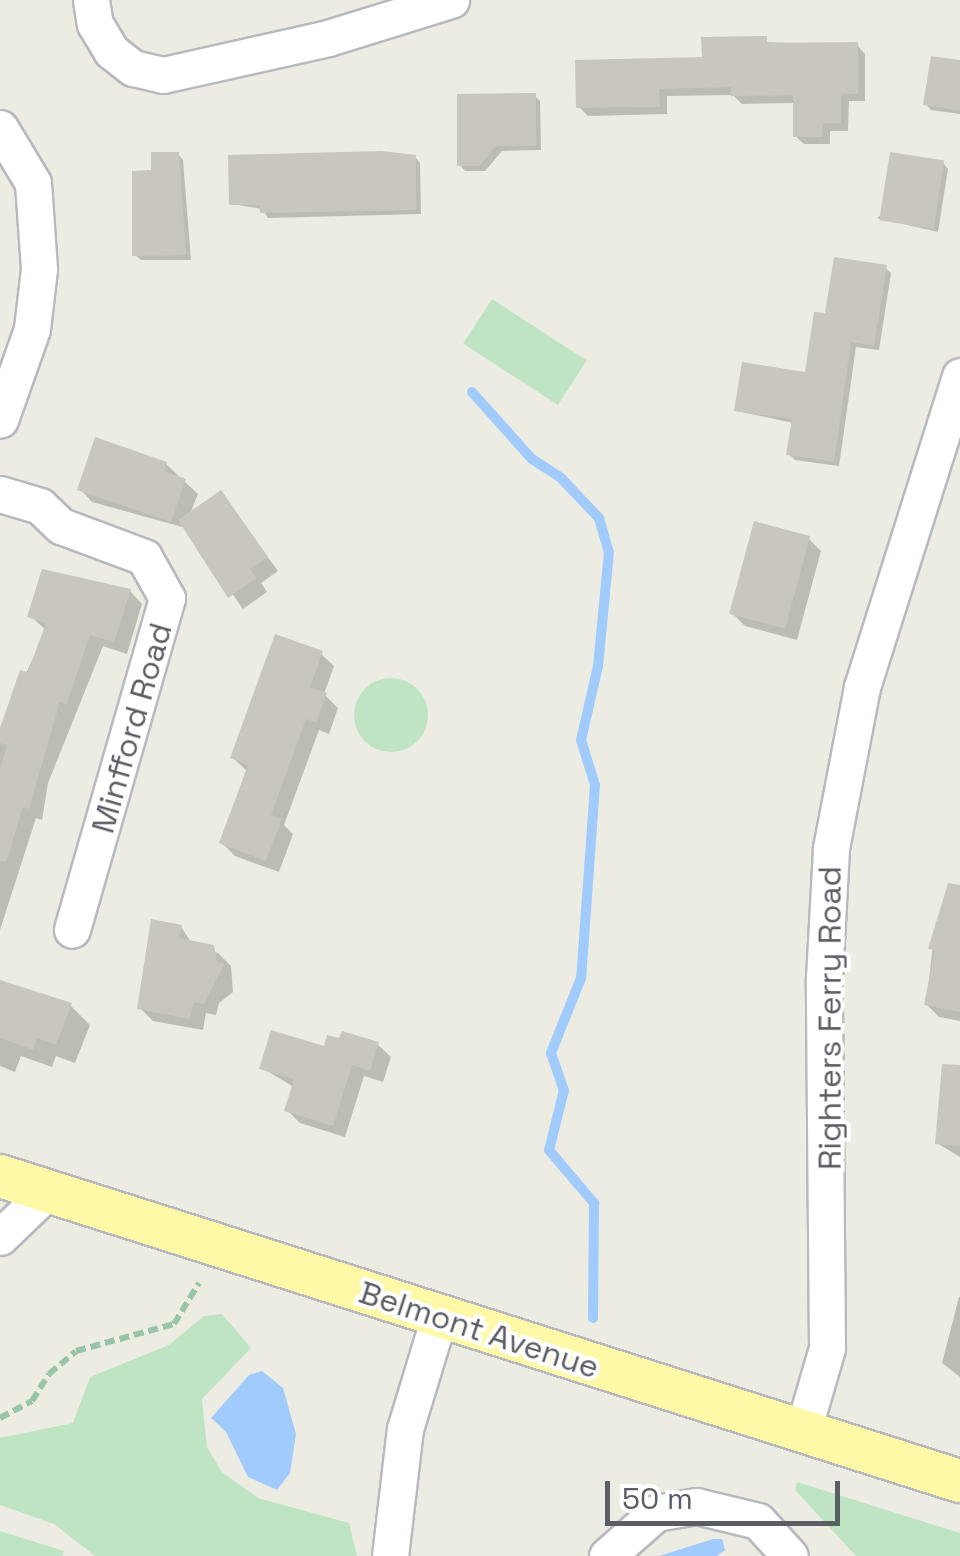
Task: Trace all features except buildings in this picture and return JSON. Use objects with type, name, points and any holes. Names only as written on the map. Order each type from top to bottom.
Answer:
[{"type":"main road","name":"Belmont Avenue","points":[[0,1176],[802,1434],[960,1480]]},
{"type":"street","points":[[91,0],[95,24],[111,51],[133,68],[179,74],[451,0]]},
{"type":"street","points":[[0,420],[32,329],[38,269],[33,183],[5,132]]},
{"type":"street","name":"Righters Ferry Road","points":[[802,1434],[827,1348],[824,978],[837,809],[862,687],[960,376]]},
{"type":"street","name":"Minfford Road","points":[[0,494],[40,506],[62,526],[144,557],[167,598],[72,930]]},
{"type":"street","name":"Minfford Road","points":[[0,517],[34,529],[62,526]]},
{"type":"street","points":[[0,1236],[48,1192]]},
{"type":"street","points":[[390,1556],[405,1429],[439,1317]]},
{"type":"street","points":[[607,1556],[656,1514],[696,1506],[758,1521],[790,1556]]},
{"type":"path","points":[[0,1418],[22,1409],[60,1363],[92,1342],[174,1324],[199,1283]]},
{"type":"green space","points":[[492,299],[587,361],[558,405],[463,343]]},
{"type":"green space","points":[[391,678],[417,689],[428,715],[417,741],[391,752],[365,741],[354,715],[365,689]]},
{"type":"green space","points":[[222,1314],[251,1348],[202,1399],[207,1447],[222,1472],[258,1498],[349,1523],[357,1556],[95,1556],[54,1524],[0,1505],[0,1438],[73,1423],[90,1377],[169,1345],[204,1316]]},
{"type":"green space","points":[[797,1482],[960,1533],[960,1556],[856,1556],[795,1490]]},
{"type":"green space","points":[[0,1531],[64,1551],[62,1556],[0,1556]]},
{"type":"water","points":[[262,1371],[283,1388],[296,1434],[290,1473],[277,1490],[248,1477],[226,1432],[211,1418],[249,1375]]},
{"type":"water","points":[[722,1539],[725,1550],[717,1556],[659,1556]]},
{"type":"waterway","points":[[472,392],[532,459],[561,478],[599,518],[609,552],[598,666],[581,740],[595,785],[581,978],[551,1053],[564,1090],[549,1150],[594,1203],[593,1318]]}]
